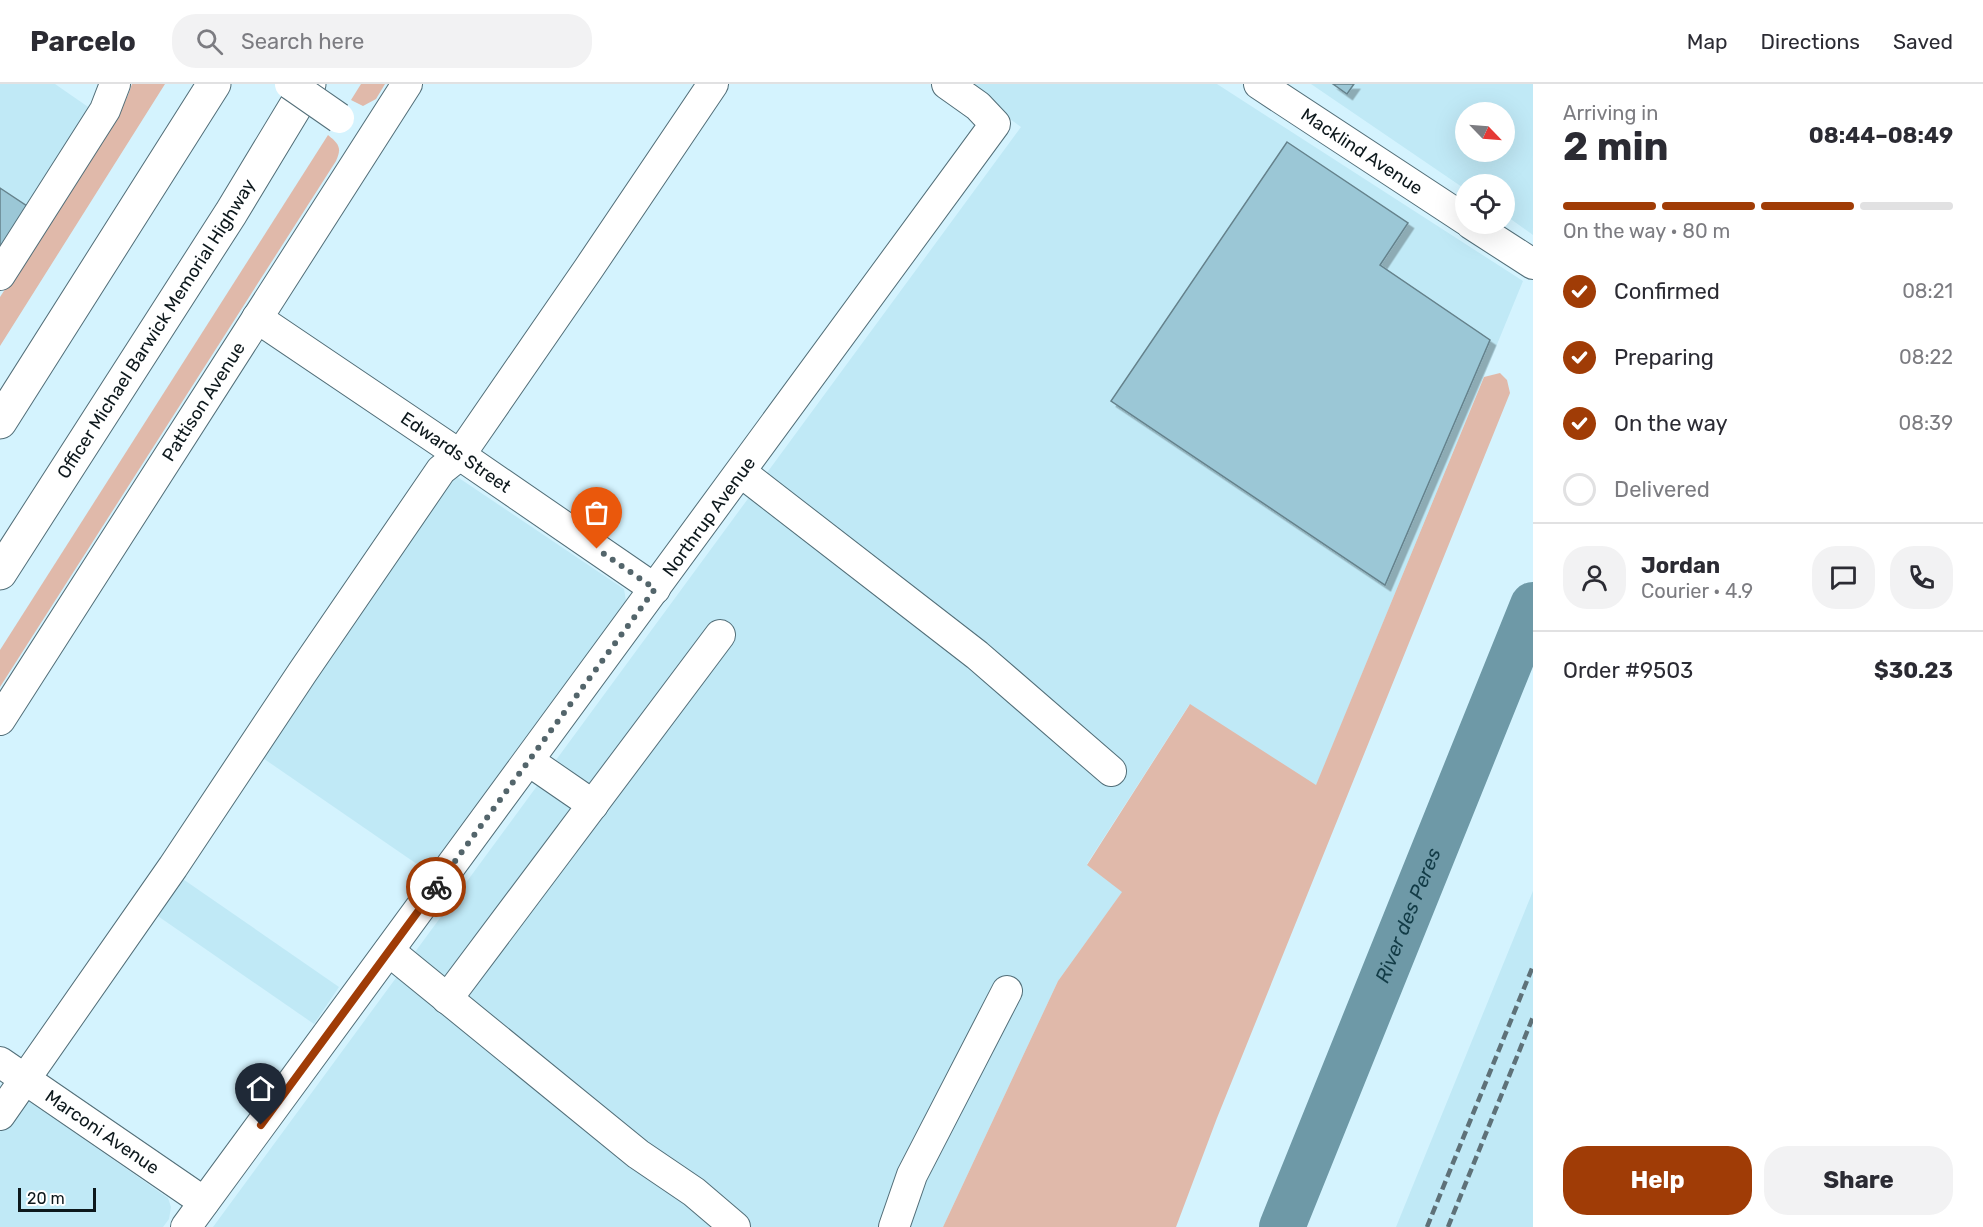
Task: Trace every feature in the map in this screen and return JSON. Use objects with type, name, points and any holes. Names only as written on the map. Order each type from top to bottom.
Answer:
[{"type":"highway","points":[[0,422],[214,84]]},
{"type":"highway","name":"Officer Michael Barwick Memorial Highway","points":[[0,573],[212,243],[309,84]]},
{"type":"street","points":[[0,275],[105,110],[114,84]]},
{"type":"street","points":[[290,84],[371,140]]},
{"type":"street","name":"Pattison Avenue","points":[[0,720],[407,84]]},
{"type":"street","points":[[0,1115],[173,867],[441,470],[460,455],[596,259],[713,84]]},
{"type":"street","name":"Northrup Avenue","points":[[186,1227],[742,473],[995,124],[978,106],[947,84]]},
{"type":"street","name":"Macklind Avenue","points":[[1259,84],[1455,213]]},
{"type":"street","points":[[1486,234],[1533,264]]},
{"type":"street","name":"Edwards Street","points":[[257,318],[655,589]]},
{"type":"street","points":[[742,473],[977,654],[1111,771]]},
{"type":"street","points":[[447,999],[720,635]]},
{"type":"street","points":[[529,760],[593,805]]},
{"type":"street","points":[[389,951],[629,1146],[694,1192],[735,1227]]},
{"type":"street","points":[[894,1227],[912,1175],[1008,991]]},
{"type":"street","name":"Marconi Avenue","points":[[0,1062],[204,1202]]},
{"type":"shaded area","points":[[0,84],[55,84],[91,109],[0,257]]},
{"type":"shaded area","points":[[132,84],[165,84],[0,346],[0,297],[116,119]]},
{"type":"shaded area","points":[[361,84],[385,84],[376,99],[363,106],[351,100]]},
{"type":"shaded area","points":[[961,84],[1217,84],[1523,281],[1316,786],[1189,705],[1087,864],[1123,891],[1058,981],[943,1227],[213,1227],[1021,127]]},
{"type":"shaded area","points":[[1311,84],[1533,84],[1533,235],[1515,222],[1515,174],[1455,174],[1455,182]]},
{"type":"shaded area","points":[[328,135],[338,146],[339,153],[336,161],[0,687],[0,650]]},
{"type":"shaded area","points":[[1500,373],[1507,380],[1510,393],[1217,1118],[1176,1227],[943,1227],[1058,981],[1122,892],[1087,865],[1190,704],[1316,785],[1484,377]]},
{"type":"shaded area","points":[[450,472],[624,589],[626,601],[427,871],[257,754]]},
{"type":"shaded area","points":[[177,875],[339,987],[314,1024],[152,912]]},
{"type":"shaded area","points":[[1533,891],[1533,1227],[1396,1227]]},
{"type":"shaded area","points":[[24,1097],[168,1198],[171,1207],[169,1219],[163,1227],[0,1227],[0,1132]]},
{"type":"building","points":[[1333,84],[1354,84],[1347,94]]},
{"type":"building","points":[[1287,142],[1408,223],[1380,265],[1490,340],[1385,585],[1111,401]]},
{"type":"building","points":[[0,188],[30,208],[0,252]]},
{"type":"waterway","name":"River des Peres","points":[[1282,1227],[1533,605]]},
{"type":"railway","points":[[1427,1227],[1533,966]]},
{"type":"railway","points":[[1448,1227],[1533,1017]]},
{"type":"way so far","points":[[436,887],[655,589],[597,549]]},
{"type":"route","points":[[261,1125],[436,887]]}]
